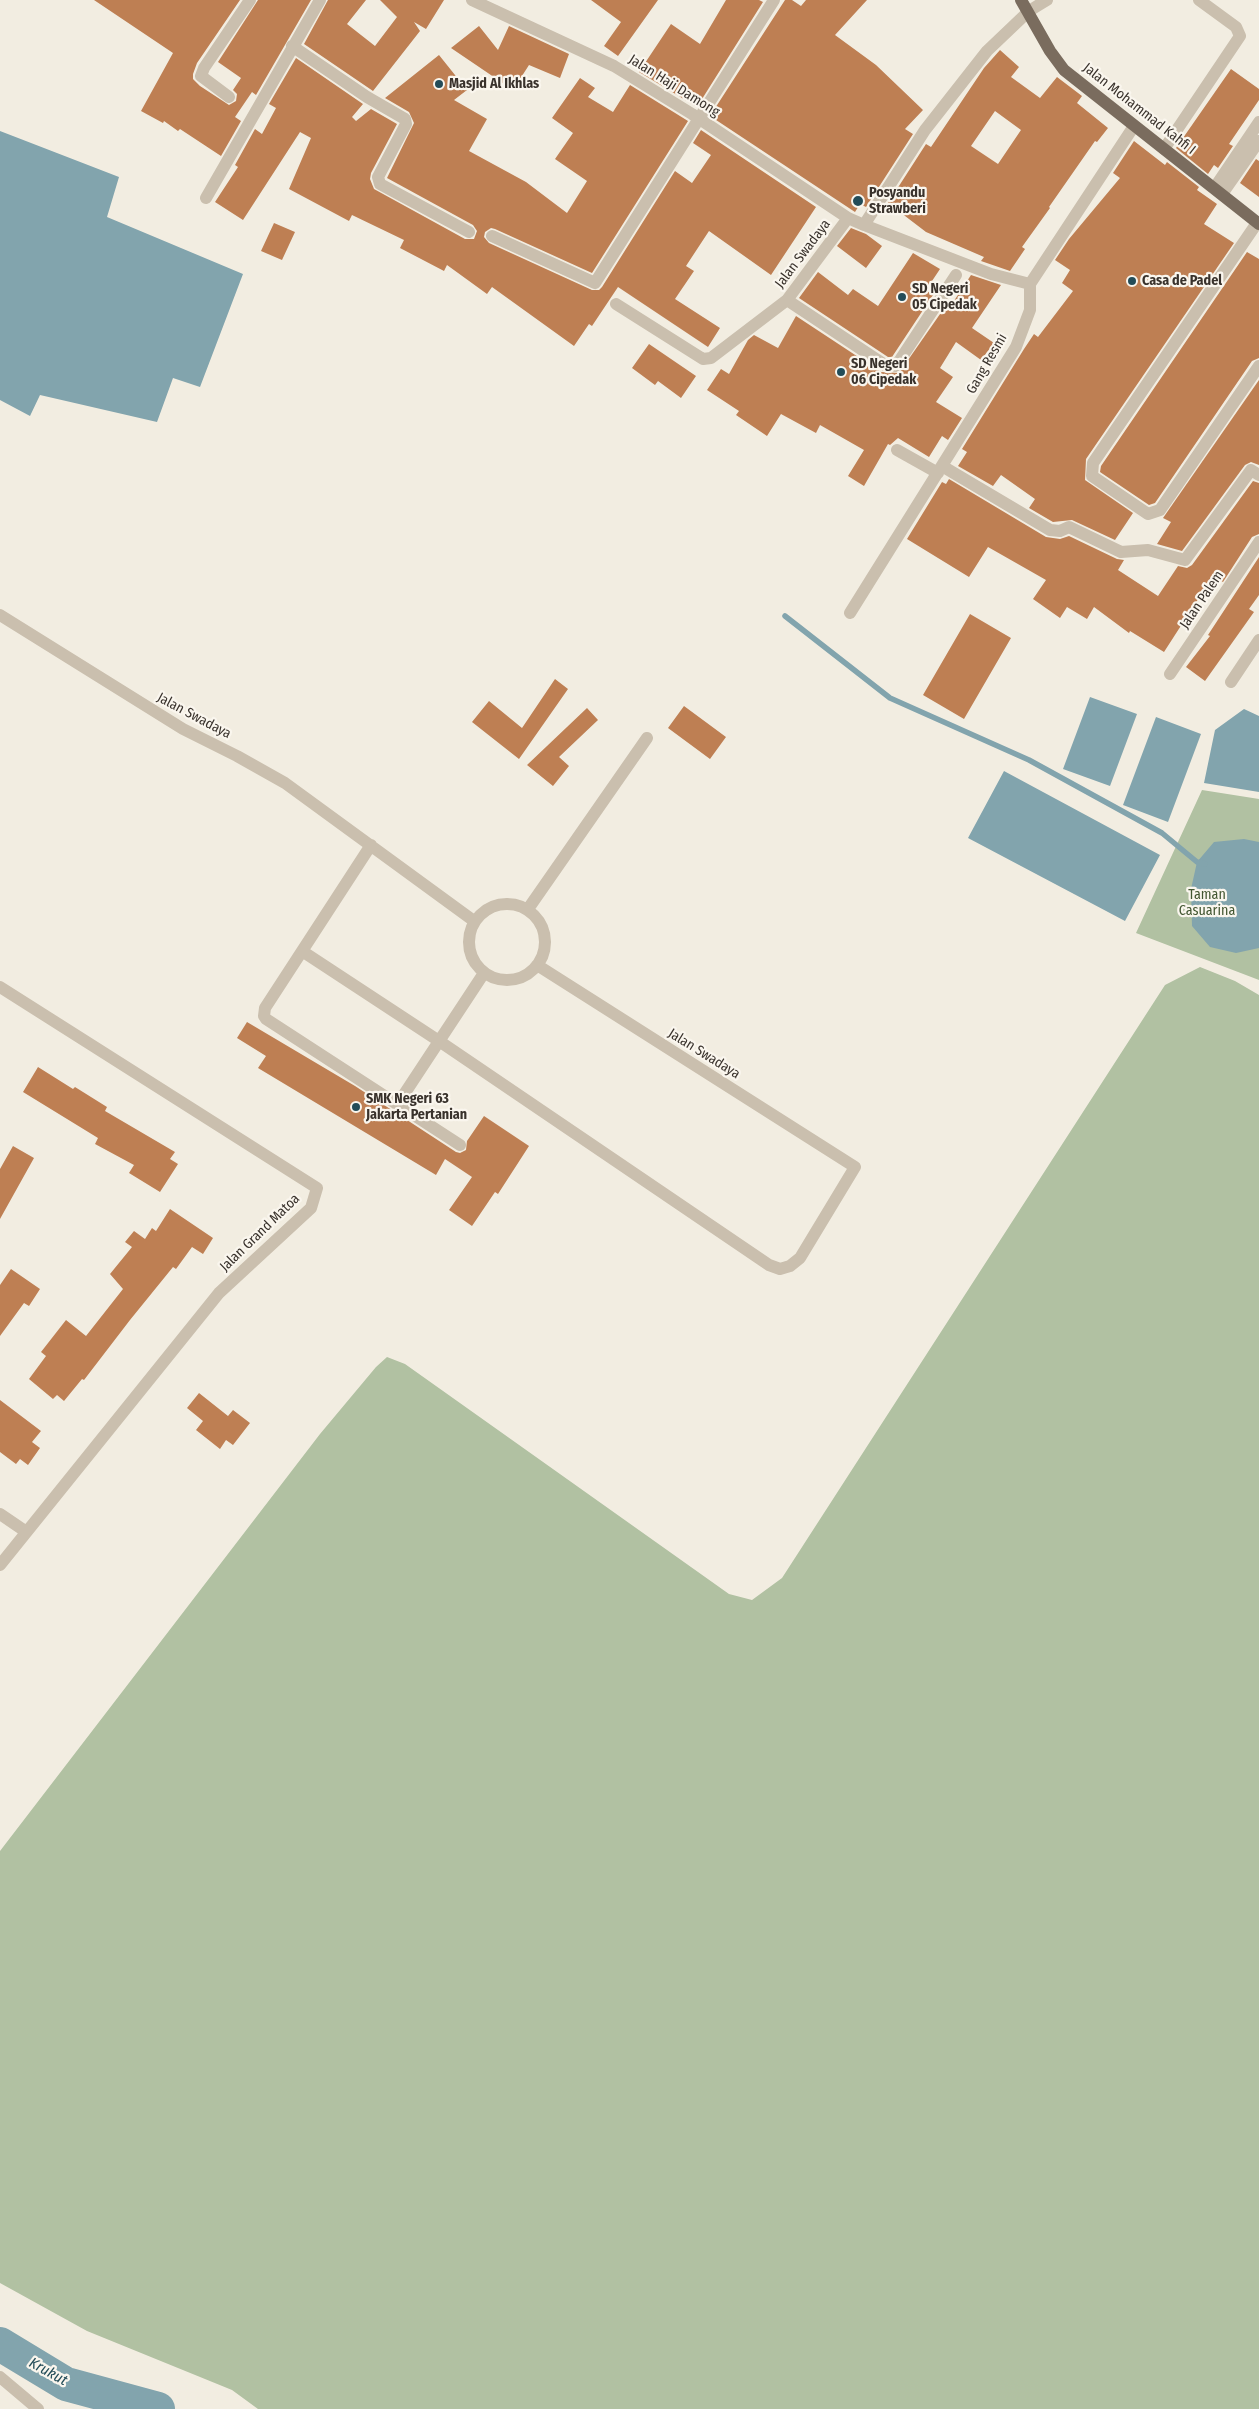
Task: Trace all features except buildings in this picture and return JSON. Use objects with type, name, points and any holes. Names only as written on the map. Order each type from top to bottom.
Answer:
[{"type":"main road","name":"Jalan Mohammad Kahfi I","points":[[1021,0],[1050,51],[1064,70],[1258,223]]},
{"type":"street","points":[[228,97],[201,76],[204,68],[250,0]]},
{"type":"street","points":[[206,198],[320,0]]},
{"type":"street","name":"Jalan Haji Damong","points":[[472,0],[614,66],[700,119],[848,218]]},
{"type":"street","points":[[492,236],[595,283],[774,0]]},
{"type":"street","points":[[864,224],[925,130],[987,51],[1028,11],[1047,0]]},
{"type":"street","points":[[1164,148],[1240,36],[1236,27],[1199,0]]},
{"type":"street","points":[[292,46],[367,97],[405,119],[406,124],[378,178],[380,184],[469,232]]},
{"type":"street","points":[[1219,191],[1259,122]]},
{"type":"street","points":[[1030,284],[1134,126]]},
{"type":"street","points":[[1219,191],[1259,141]]},
{"type":"street","name":"Jalan Swadaya","points":[[616,304],[707,359],[787,300],[848,218],[991,274],[1030,284]]},
{"type":"street","points":[[1258,223],[1093,463],[1092,476],[1148,514],[1160,510],[1259,366]]},
{"type":"street","points":[[787,300],[885,365],[896,366],[956,276]]},
{"type":"street","name":"Gang Resmi","points":[[850,613],[1016,347],[1030,310],[1030,284]]},
{"type":"street","points":[[897,450],[940,470],[1050,530],[1060,531],[1070,527],[1121,552],[1148,550],[1185,560],[1251,470],[1259,475]]},
{"type":"street","name":"Jalan Palem","points":[[1170,674],[1259,542]]},
{"type":"street","name":"Jalan Swadaya","points":[[0,615],[183,730],[237,756],[285,784],[474,921]]},
{"type":"street","points":[[1231,682],[1259,640]]},
{"type":"street","points":[[528,909],[647,738]]},
{"type":"street","points":[[371,845],[265,1008],[264,1016],[266,1020],[460,1145]]},
{"type":"street","points":[[498,904],[513,904],[528,909],[539,921],[545,936],[544,952],[536,966],[526,975],[512,980],[497,979],[484,973],[474,963],[469,949],[469,935],[474,921],[484,910],[498,904]]},
{"type":"street","points":[[302,951],[439,1041]]},
{"type":"street","name":"Jalan Swadaya","points":[[439,1041],[769,1265],[780,1269],[790,1266],[800,1258],[855,1167],[536,966]]},
{"type":"street","points":[[397,1105],[484,973]]},
{"type":"street","name":"Jalan Grand Matoa","points":[[0,987],[317,1188],[311,1208],[219,1293],[25,1531],[0,1565]]},
{"type":"street","points":[[0,1514],[25,1531]]},
{"type":"street","points":[[0,2378],[38,2409]]},
{"type":"green space","name":"Taman Casuarina","points":[[1202,790],[1259,799],[1259,980],[1136,933]]},
{"type":"green space","points":[[1200,967],[1235,981],[1259,995],[1259,2409],[258,2409],[232,2390],[87,2331],[0,2283],[0,1851],[320,1434],[376,1367],[387,1357],[405,1364],[729,1594],[752,1600],[782,1578],[1165,985]]},
{"type":"water","points":[[0,131],[119,177],[107,217],[243,274],[200,387],[173,378],[157,422],[40,395],[30,416],[0,400]]},
{"type":"water","points":[[1090,697],[1137,714],[1110,786],[1063,769]]},
{"type":"water","points":[[1244,709],[1259,716],[1259,792],[1204,783],[1215,730]]},
{"type":"water","points":[[1156,717],[1201,734],[1168,822],[1123,805]]},
{"type":"water","points":[[1004,771],[1160,855],[1125,921],[968,838]]},
{"type":"water","points":[[1244,839],[1259,842],[1259,948],[1236,953],[1210,947],[1192,926],[1191,889],[1197,862],[1214,842]]},
{"type":"waterway","points":[[785,616],[890,698],[1029,760],[1162,833],[1197,862],[1205,864]]},
{"type":"waterway","name":"Krukut","points":[[0,2344],[66,2384],[158,2409]]},
{"type":"place","name":"Masjid Al Ikhlas","points":[[439,84]]},
{"type":"place","name":"Posyandu Strawberi","points":[[858,201]]},
{"type":"place","name":"Casa de Padel","points":[[1132,281]]},
{"type":"place","name":"SD Negeri 05 Cipedak","points":[[902,297]]},
{"type":"place","name":"SD Negeri 06 Cipedak","points":[[841,372]]},
{"type":"place","name":"SMK Negeri 63 Jakarta Pertanian","points":[[356,1107]]}]
